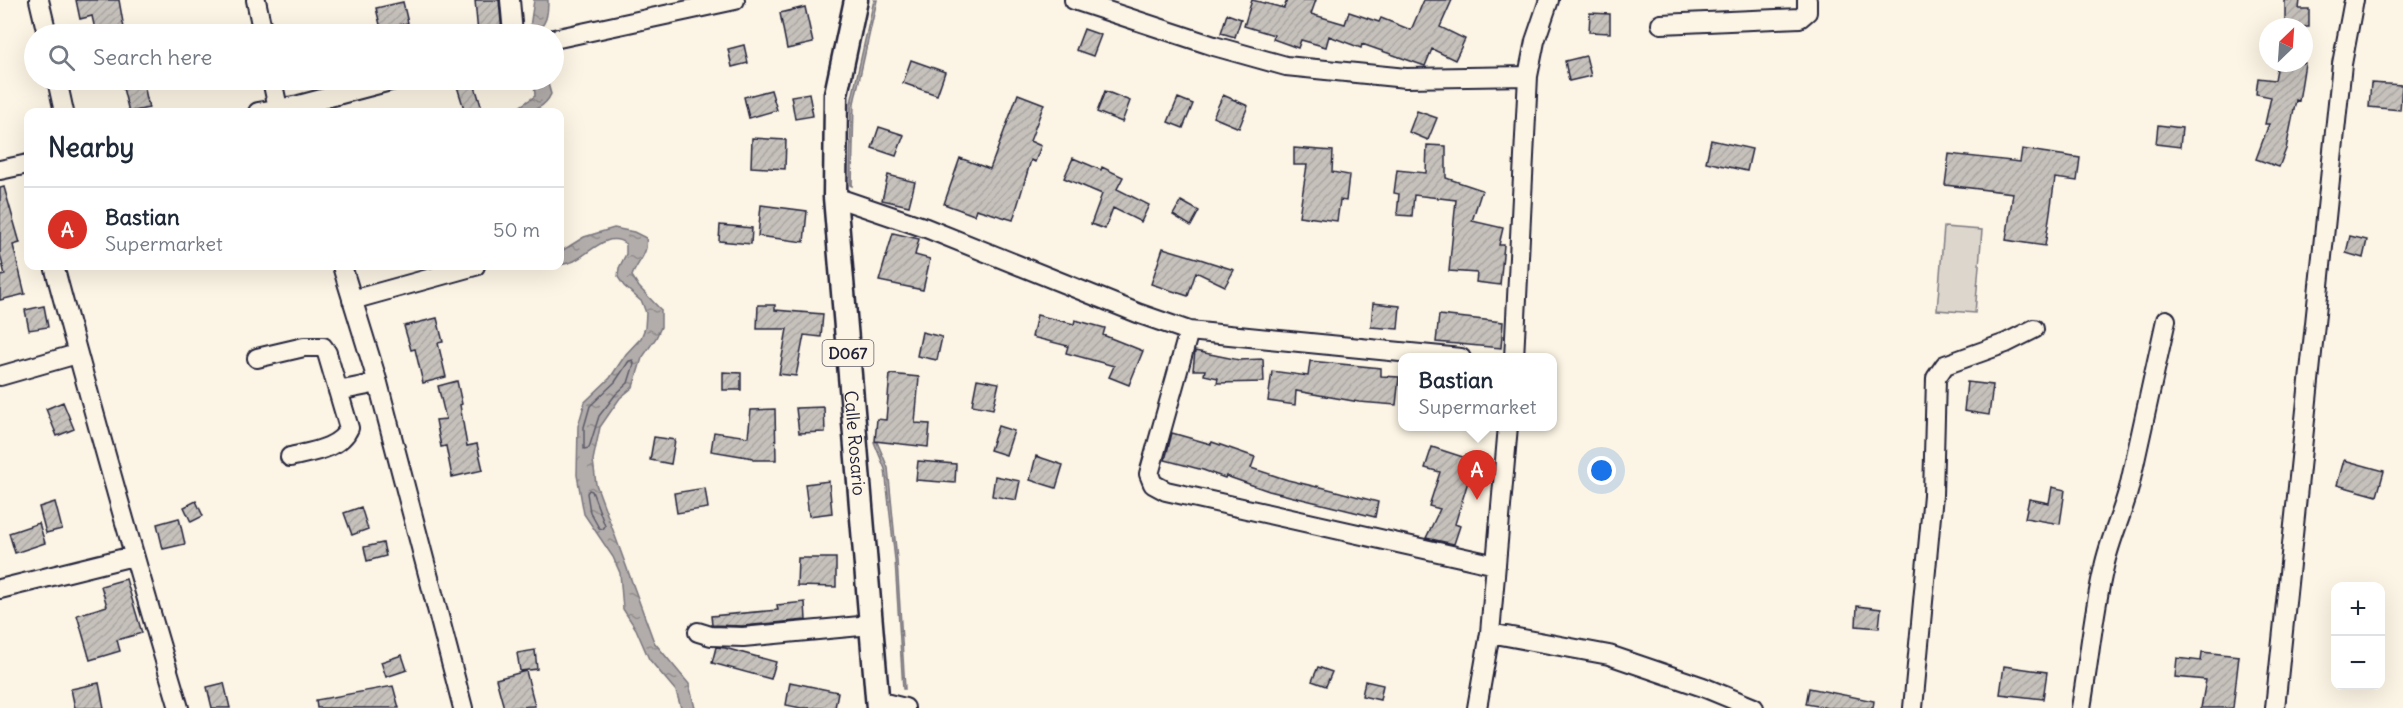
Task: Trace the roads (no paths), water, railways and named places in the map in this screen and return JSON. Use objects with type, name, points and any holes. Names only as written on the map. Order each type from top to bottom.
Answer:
[{"type":"main road","name":"Calle Rosario","points":[[856,0],[836,94],[835,197],[877,705]]},
{"type":"street","points":[[39,0],[45,24]]},
{"type":"street","points":[[256,0],[261,24]]},
{"type":"street","points":[[510,0],[512,24]]},
{"type":"street","points":[[564,37],[735,0]]},
{"type":"street","points":[[1074,0],[1214,46],[1286,66],[1406,78],[1528,76]]},
{"type":"street","points":[[1514,353],[1528,76],[1535,41],[1549,0]]},
{"type":"street","points":[[1661,24],[1800,18],[1807,12],[1807,0]]},
{"type":"street","points":[[2275,708],[2342,64],[2354,0]]},
{"type":"street","points":[[59,90],[63,108]]},
{"type":"street","points":[[274,90],[278,108]]},
{"type":"street","points":[[303,108],[362,90]]},
{"type":"street","points":[[0,170],[24,167]]},
{"type":"street","points":[[835,197],[926,228],[1140,314],[1189,331],[1419,353]]},
{"type":"street","points":[[55,270],[134,556],[179,708]]},
{"type":"street","points":[[343,270],[378,383],[463,708]]},
{"type":"street","points":[[352,300],[461,270]]},
{"type":"street","points":[[2081,708],[2103,568],[2111,538],[2123,514],[2166,321]]},
{"type":"street","points":[[1913,708],[1933,495],[1935,378],[1945,365],[2006,343],[2034,328]]},
{"type":"street","points":[[1189,331],[1149,474],[1153,484],[1166,491],[1496,565]]},
{"type":"street","points":[[257,358],[304,347],[323,347],[327,353],[349,428],[346,435],[335,444],[290,457]]},
{"type":"street","points":[[0,376],[78,354]]},
{"type":"street","points":[[338,391],[378,383]]},
{"type":"street","points":[[1477,708],[1490,633],[1508,431]]},
{"type":"street","points":[[0,589],[134,556]]},
{"type":"street","points":[[698,632],[711,636],[742,637],[871,625]]},
{"type":"street","points":[[1490,633],[1609,655],[1703,687],[1754,708]]},
{"type":"street","points":[[877,705],[905,708]]},
{"type":"water","points":[[534,0],[548,0],[544,23],[530,24]]},
{"type":"water","points":[[874,0],[877,0],[854,103],[852,186],[850,185],[851,103]]},
{"type":"water","points":[[535,90],[550,90],[551,94],[540,107],[518,108],[535,96]]},
{"type":"water","points":[[614,228],[634,232],[646,238],[646,249],[632,276],[639,287],[661,310],[661,327],[642,358],[633,387],[620,398],[600,427],[593,460],[596,484],[654,642],[689,684],[695,708],[681,708],[676,691],[649,659],[636,629],[623,609],[620,573],[613,557],[584,514],[577,475],[578,426],[585,402],[610,378],[626,354],[641,338],[645,328],[646,313],[642,302],[624,286],[618,277],[619,268],[626,254],[626,244],[619,240],[606,241],[574,261],[564,264],[564,250],[584,237]]},
{"type":"water","points":[[874,442],[877,442],[888,468],[897,560],[905,689],[903,689],[895,560],[885,469]]},
{"type":"place","name":"Bastian","points":[[1477,500]]}]
